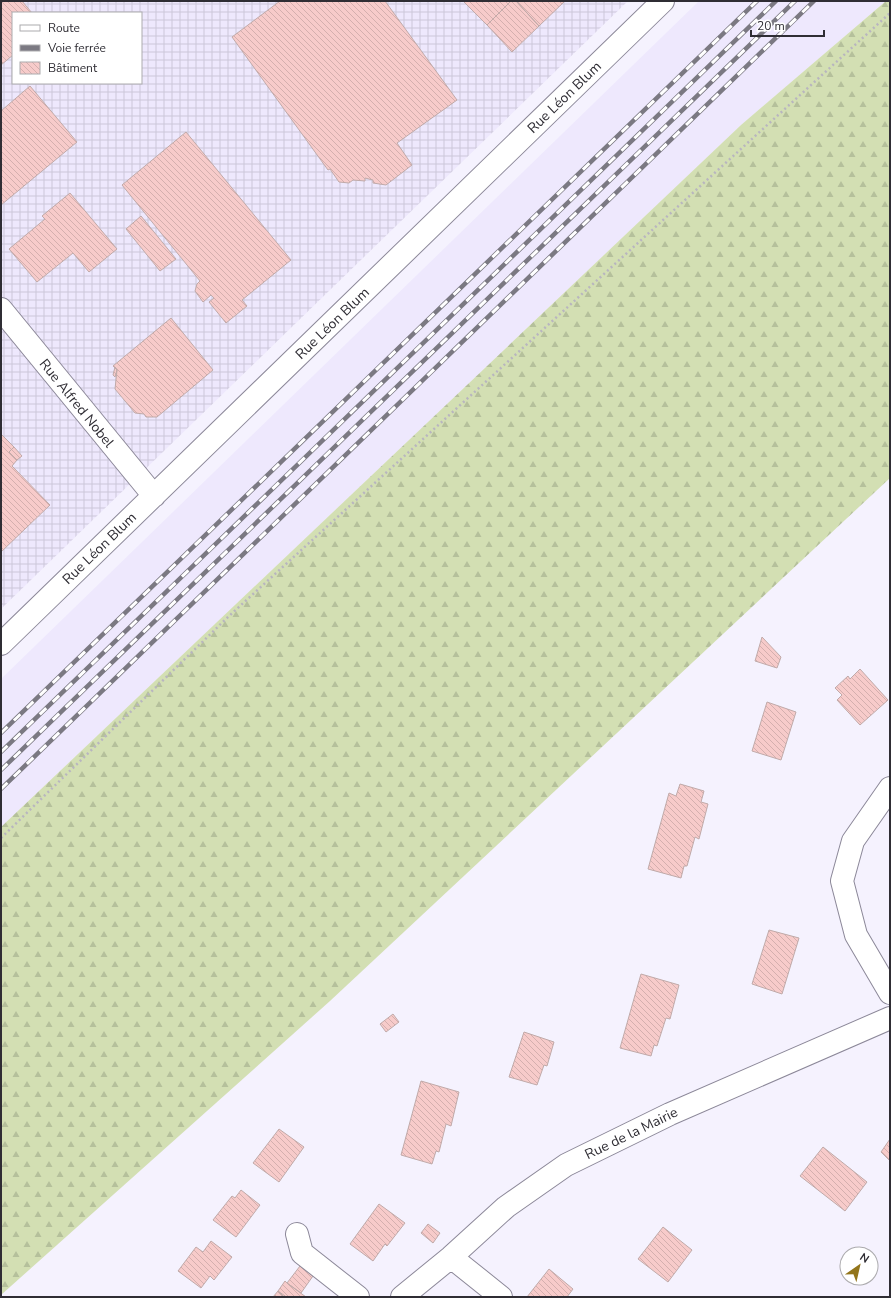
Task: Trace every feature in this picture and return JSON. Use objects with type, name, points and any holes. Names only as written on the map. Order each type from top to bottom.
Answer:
[{"type":"street","name":"Rue Léon Blum","points":[[1,644],[663,1]]},
{"type":"street","name":"Rue Alfred Nobel","points":[[1,309],[154,496]]},
{"type":"street","points":[[890,788],[853,841],[842,881],[856,935],[890,993]]},
{"type":"street","name":"Rue de la Mairie","points":[[402,1297],[451,1257],[506,1207],[566,1166],[670,1114],[890,1018]]},
{"type":"street","points":[[297,1234],[302,1253],[358,1297]]},
{"type":"street","points":[[451,1257],[501,1297]]},
{"type":"path","points":[[1,838],[229,616],[890,13]]},
{"type":"shaded area","points":[[1,1],[628,1],[1,609]]},
{"type":"shaded area","points":[[699,1],[886,1],[741,125],[1,827],[1,679]]},
{"type":"green space","points":[[886,1],[890,1],[890,478],[330,1001],[1,1295],[1,827],[741,125]]},
{"type":"building","points":[[1,1],[22,1],[31,12],[12,12],[12,56],[1,65]]},
{"type":"building","points":[[280,1],[385,1],[457,100],[397,143],[412,165],[386,185],[373,183],[373,180],[365,178],[365,181],[353,180],[349,183],[339,182],[330,169],[328,170],[232,37]]},
{"type":"building","points":[[463,1],[511,1],[487,25]]},
{"type":"building","points":[[511,1],[516,1],[539,26],[512,52],[487,25]]},
{"type":"building","points":[[516,1],[565,1],[539,26]]},
{"type":"building","points":[[30,86],[77,142],[1,205],[1,111]]},
{"type":"building","points":[[186,132],[291,260],[242,300],[247,306],[226,323],[209,302],[214,298],[211,295],[203,302],[195,291],[197,284],[200,281],[122,185]]},
{"type":"building","points":[[70,193],[117,249],[89,272],[73,253],[37,282],[9,249],[45,219],[42,216]]},
{"type":"building","points":[[141,216],[176,259],[160,271],[126,229]]},
{"type":"building","points":[[171,318],[213,370],[157,417],[146,417],[144,414],[135,413],[115,389],[117,370],[113,366]]},
{"type":"building","points":[[115,367],[117,370],[115,377],[113,375]]},
{"type":"building","points":[[1,434],[14,447],[9,452],[17,460],[12,466],[50,505],[1,552]]},
{"type":"building","points":[[14,447],[22,456],[17,460],[9,452]]},
{"type":"building","points":[[762,637],[781,657],[777,668],[755,661]]},
{"type":"building","points":[[860,669],[888,700],[860,725],[837,700],[842,695],[835,688],[848,676],[850,679]]},
{"type":"building","points":[[767,702],[796,712],[781,760],[752,751]]},
{"type":"building","points":[[680,784],[704,791],[701,802],[708,804],[699,839],[695,837],[687,866],[684,866],[681,878],[648,869],[669,793],[676,796]]},
{"type":"building","points":[[769,930],[799,938],[782,994],[752,984]]},
{"type":"building","points":[[641,974],[679,985],[670,1019],[666,1018],[657,1046],[654,1045],[651,1056],[620,1048]]},
{"type":"building","points":[[393,1014],[399,1022],[386,1032],[380,1024]]},
{"type":"building","points":[[524,1032],[554,1042],[547,1066],[544,1065],[537,1085],[509,1077]]},
{"type":"building","points":[[421,1081],[459,1092],[451,1126],[446,1124],[439,1152],[436,1151],[432,1164],[401,1155]]},
{"type":"building","points":[[279,1129],[304,1147],[279,1182],[253,1163]]},
{"type":"building","points":[[890,1139],[890,1161],[881,1152]]},
{"type":"building","points":[[823,1147],[867,1182],[845,1211],[800,1176]]},
{"type":"building","points":[[241,1190],[260,1205],[236,1237],[213,1220],[232,1196],[235,1198]]},
{"type":"building","points":[[379,1204],[405,1223],[387,1246],[385,1244],[373,1261],[350,1244]]},
{"type":"building","points":[[428,1224],[440,1233],[433,1243],[421,1233]]},
{"type":"building","points":[[663,1227],[692,1250],[668,1282],[638,1259]]},
{"type":"building","points":[[211,1241],[232,1257],[214,1280],[210,1276],[201,1288],[178,1271],[196,1247],[203,1252]]},
{"type":"building","points":[[300,1266],[313,1276],[301,1293],[287,1283]]},
{"type":"building","points":[[549,1269],[573,1289],[567,1297],[527,1297]]},
{"type":"building","points":[[285,1281],[306,1297],[284,1297],[278,1291]]},
{"type":"building","points":[[278,1291],[285,1296],[273,1297]]},
{"type":"railway","points":[[1,733],[757,1]]},
{"type":"railway","points":[[1,752],[776,1]]},
{"type":"railway","points":[[1,770],[795,1]]},
{"type":"railway","points":[[1,789],[814,1]]}]
